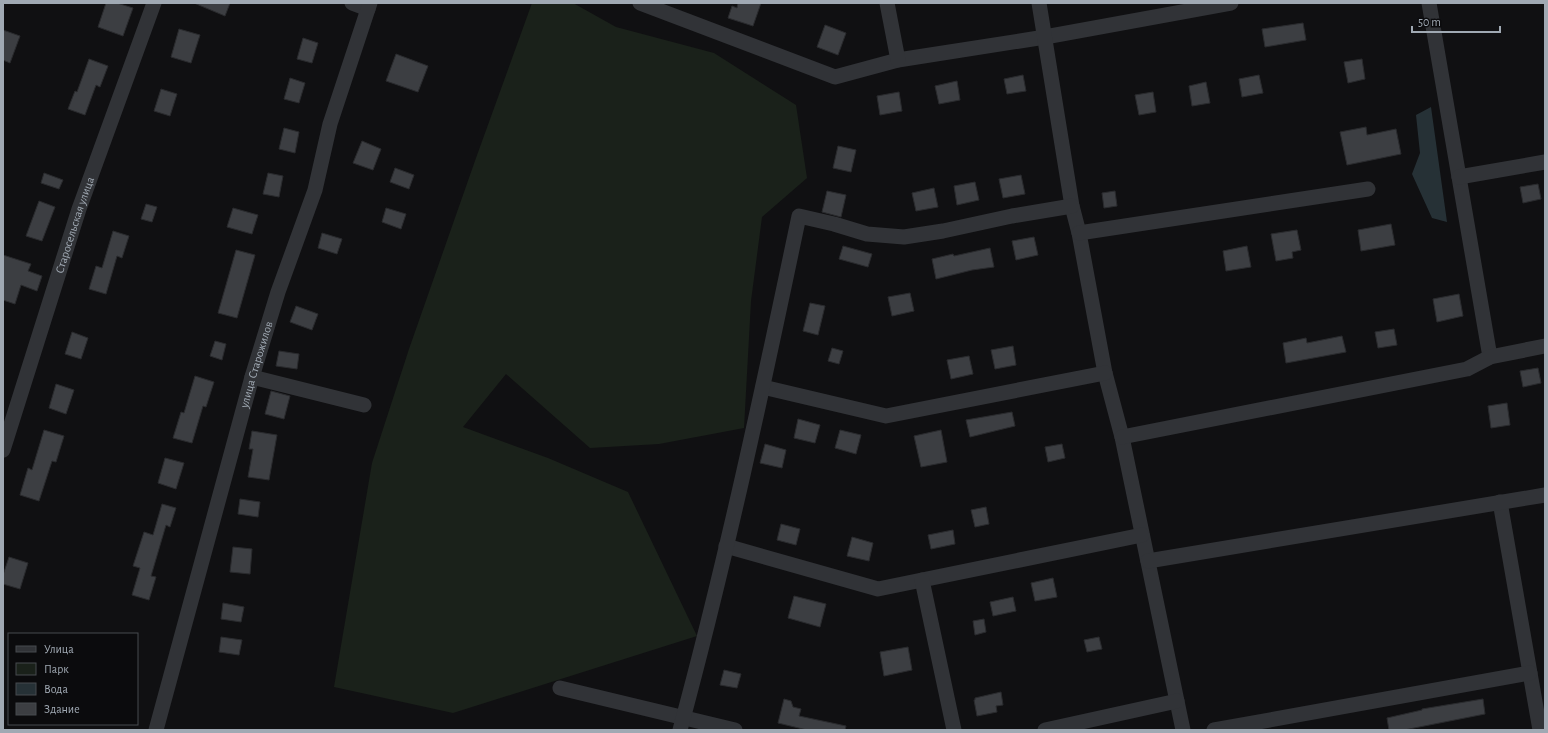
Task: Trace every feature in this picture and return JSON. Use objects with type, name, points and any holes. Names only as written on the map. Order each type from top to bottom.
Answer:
[{"type":"street","name":"Старосельская улица","points":[[3,450],[79,209],[154,3]]},
{"type":"street","points":[[352,3],[369,6]]},
{"type":"street","points":[[640,3],[835,76],[898,60],[1045,37],[1231,3]]},
{"type":"street","points":[[887,3],[898,60]]},
{"type":"street","points":[[1039,3],[1072,206],[1079,234],[1105,373],[1122,437],[1183,730]]},
{"type":"street","points":[[1429,3],[1490,357]]},
{"type":"street","name":"улица Старожилов","points":[[156,730],[252,377],[278,292],[315,190],[330,124],[369,6]]},
{"type":"street","points":[[1459,177],[1545,162]]},
{"type":"street","points":[[1079,234],[1368,189]]},
{"type":"street","points":[[681,724],[726,546],[763,387],[799,216],[868,234],[904,237],[1072,206]]},
{"type":"street","points":[[1122,437],[1467,369],[1490,357],[1545,346]]},
{"type":"street","points":[[763,387],[886,416],[1105,373]]},
{"type":"street","points":[[252,377],[364,405]]},
{"type":"street","points":[[1148,561],[1545,495]]},
{"type":"street","points":[[1500,502],[1540,730]]},
{"type":"street","points":[[726,546],[878,589],[1142,535]]},
{"type":"street","points":[[922,580],[954,730]]},
{"type":"street","points":[[1214,730],[1530,673]]},
{"type":"street","points":[[560,688],[681,724],[735,730]]},
{"type":"street","points":[[1045,730],[1177,701]]},
{"type":"green space","points":[[532,3],[573,3],[616,27],[714,53],[796,105],[807,178],[762,217],[751,301],[744,428],[659,444],[590,448],[506,374],[463,427],[548,458],[628,492],[697,636],[453,713],[334,687],[372,463],[409,349]]},
{"type":"water","points":[[1431,107],[1447,222],[1432,218],[1412,174],[1420,153],[1416,115]]},
{"type":"building","points":[[106,3],[117,3],[133,8],[123,36],[98,27]]},
{"type":"building","points":[[194,3],[230,3],[225,16]]},
{"type":"building","points":[[738,3],[761,3],[753,26],[728,18],[732,6],[737,8]]},
{"type":"building","points":[[1303,23],[1306,40],[1265,47],[1262,29]]},
{"type":"building","points":[[825,25],[846,33],[838,55],[817,47]]},
{"type":"building","points":[[179,29],[200,35],[191,63],[171,57]]},
{"type":"building","points":[[3,30],[20,36],[10,63],[3,60]]},
{"type":"building","points":[[303,38],[318,43],[312,63],[297,59]]},
{"type":"building","points":[[396,54],[428,66],[418,92],[386,81]]},
{"type":"building","points":[[89,59],[108,66],[100,87],[96,85],[85,115],[68,109],[75,91],[77,92]]},
{"type":"building","points":[[1362,59],[1365,79],[1348,83],[1344,62]]},
{"type":"building","points":[[1023,75],[1026,91],[1007,94],[1004,79]]},
{"type":"building","points":[[1259,75],[1263,93],[1242,97],[1239,79]]},
{"type":"building","points":[[290,78],[305,83],[299,103],[284,99]]},
{"type":"building","points":[[957,81],[960,100],[939,104],[935,86]]},
{"type":"building","points":[[1206,82],[1210,103],[1192,106],[1189,86]]},
{"type":"building","points":[[161,89],[177,94],[170,116],[154,111]]},
{"type":"building","points":[[899,92],[902,111],[880,115],[877,96]]},
{"type":"building","points":[[1153,92],[1156,112],[1139,115],[1135,95]]},
{"type":"building","points":[[1366,127],[1367,135],[1396,129],[1401,154],[1347,165],[1340,132]]},
{"type":"building","points":[[284,128],[299,132],[295,153],[279,149]]},
{"type":"building","points":[[362,141],[381,149],[373,170],[353,163]]},
{"type":"building","points":[[838,146],[856,150],[851,172],[833,168]]},
{"type":"building","points":[[395,168],[414,175],[409,189],[390,182]]},
{"type":"building","points":[[44,173],[63,180],[59,189],[41,183]]},
{"type":"building","points":[[268,173],[283,176],[279,197],[263,194]]},
{"type":"building","points":[[1021,175],[1025,194],[1003,198],[999,179]]},
{"type":"building","points":[[975,182],[979,200],[957,205],[954,186]]},
{"type":"building","points":[[1538,184],[1541,199],[1523,203],[1520,187]]},
{"type":"building","points":[[934,188],[938,207],[916,211],[912,193]]},
{"type":"building","points":[[827,191],[846,195],[841,217],[822,212]]},
{"type":"building","points":[[1115,191],[1117,206],[1104,208],[1102,193]]},
{"type":"building","points":[[39,201],[55,207],[42,241],[26,236]]},
{"type":"building","points":[[146,204],[157,207],[152,222],[141,219]]},
{"type":"building","points":[[233,208],[258,215],[252,234],[227,227]]},
{"type":"building","points":[[386,208],[406,214],[401,229],[382,222]]},
{"type":"building","points":[[1391,224],[1395,245],[1361,251],[1358,230]]},
{"type":"building","points":[[1297,230],[1301,250],[1292,252],[1293,258],[1276,261],[1271,234]]},
{"type":"building","points":[[113,231],[129,236],[122,258],[117,256],[106,294],[89,289],[96,266],[102,268]]},
{"type":"building","points":[[322,233],[342,239],[337,254],[318,248]]},
{"type":"building","points":[[1034,237],[1038,255],[1016,260],[1012,241]]},
{"type":"building","points":[[843,246],[872,254],[868,267],[839,259]]},
{"type":"building","points":[[1247,246],[1251,267],[1226,271],[1223,251]]},
{"type":"building","points":[[990,248],[994,267],[972,270],[936,279],[932,259]]},
{"type":"building","points":[[236,250],[255,255],[237,318],[218,313]]},
{"type":"building","points":[[3,255],[31,264],[28,271],[42,276],[37,291],[21,285],[15,304],[3,300]]},
{"type":"building","points":[[910,293],[914,311],[892,316],[888,297]]},
{"type":"building","points":[[1459,294],[1463,316],[1437,322],[1433,299]]},
{"type":"building","points":[[810,303],[825,306],[818,335],[803,331]]},
{"type":"building","points":[[296,306],[318,314],[312,330],[290,322]]},
{"type":"building","points":[[1394,329],[1397,345],[1378,348],[1375,332]]},
{"type":"building","points":[[72,332],[88,338],[81,359],[65,354]]},
{"type":"building","points":[[1342,336],[1346,352],[1286,363],[1283,343],[1306,338],[1307,343]]},
{"type":"building","points":[[215,341],[226,344],[222,360],[210,356]]},
{"type":"building","points":[[1013,346],[1016,365],[995,369],[991,350]]},
{"type":"building","points":[[832,348],[843,351],[839,364],[828,361]]},
{"type":"building","points":[[279,351],[299,354],[297,369],[276,366]]},
{"type":"building","points":[[969,356],[973,374],[951,379],[947,360]]},
{"type":"building","points":[[1538,368],[1541,383],[1523,387],[1520,371]]},
{"type":"building","points":[[195,376],[214,382],[206,407],[203,406],[192,443],[173,438],[181,412],[184,413]]},
{"type":"building","points":[[56,384],[74,390],[66,414],[49,408]]},
{"type":"building","points":[[271,391],[290,396],[284,419],[265,414]]},
{"type":"building","points":[[1507,403],[1510,425],[1491,428],[1488,406]]},
{"type":"building","points":[[1012,412],[1015,426],[970,437],[966,420]]},
{"type":"building","points":[[798,419],[820,425],[815,443],[794,438]]},
{"type":"building","points":[[44,430],[64,436],[56,462],[52,461],[39,501],[20,495],[28,468],[32,470]]},
{"type":"building","points":[[840,430],[861,435],[856,454],[835,448]]},
{"type":"building","points":[[941,430],[947,462],[921,467],[914,436]]},
{"type":"building","points":[[252,431],[277,435],[269,480],[248,477],[253,449],[249,449]]},
{"type":"building","points":[[765,444],[786,450],[782,468],[760,463]]},
{"type":"building","points":[[1062,444],[1065,458],[1048,462],[1045,447]]},
{"type":"building","points":[[165,458],[184,463],[176,489],[158,483]]},
{"type":"building","points":[[240,499],[260,502],[258,517],[238,514]]},
{"type":"building","points":[[162,504],[176,508],[170,527],[166,525],[151,576],[156,577],[149,600],[132,595],[140,568],[133,566],[144,532],[153,535]]},
{"type":"building","points":[[986,507],[989,524],[975,527],[971,510]]},
{"type":"building","points":[[781,524],[800,529],[796,545],[777,540]]},
{"type":"building","points":[[953,530],[955,544],[931,549],[928,535]]},
{"type":"building","points":[[852,537],[873,543],[869,561],[847,556]]},
{"type":"building","points":[[233,547],[252,549],[250,574],[230,572]]},
{"type":"building","points":[[9,557],[28,563],[20,589],[3,584],[3,575]]},
{"type":"building","points":[[1053,578],[1057,597],[1035,601],[1031,583]]},
{"type":"building","points":[[794,596],[826,604],[820,627],[788,618]]},
{"type":"building","points":[[1013,597],[1016,611],[993,616],[990,602]]},
{"type":"building","points":[[223,603],[244,607],[241,622],[221,619]]},
{"type":"building","points":[[984,619],[986,632],[975,635],[973,621]]},
{"type":"building","points":[[221,637],[242,640],[239,655],[219,652]]},
{"type":"building","points":[[1099,637],[1102,649],[1087,652],[1084,640]]},
{"type":"building","points":[[908,647],[912,670],[884,676],[880,652]]},
{"type":"building","points":[[724,670],[741,674],[737,688],[720,685]]},
{"type":"building","points":[[1001,692],[1003,705],[996,706],[997,712],[977,716],[974,700],[975,698]]},
{"type":"building","points":[[784,699],[791,701],[793,707],[801,709],[799,716],[846,726],[845,730],[807,730],[778,723]]},
{"type":"building","points":[[1483,699],[1485,714],[1404,730],[1389,730],[1387,718],[1422,709]]}]
